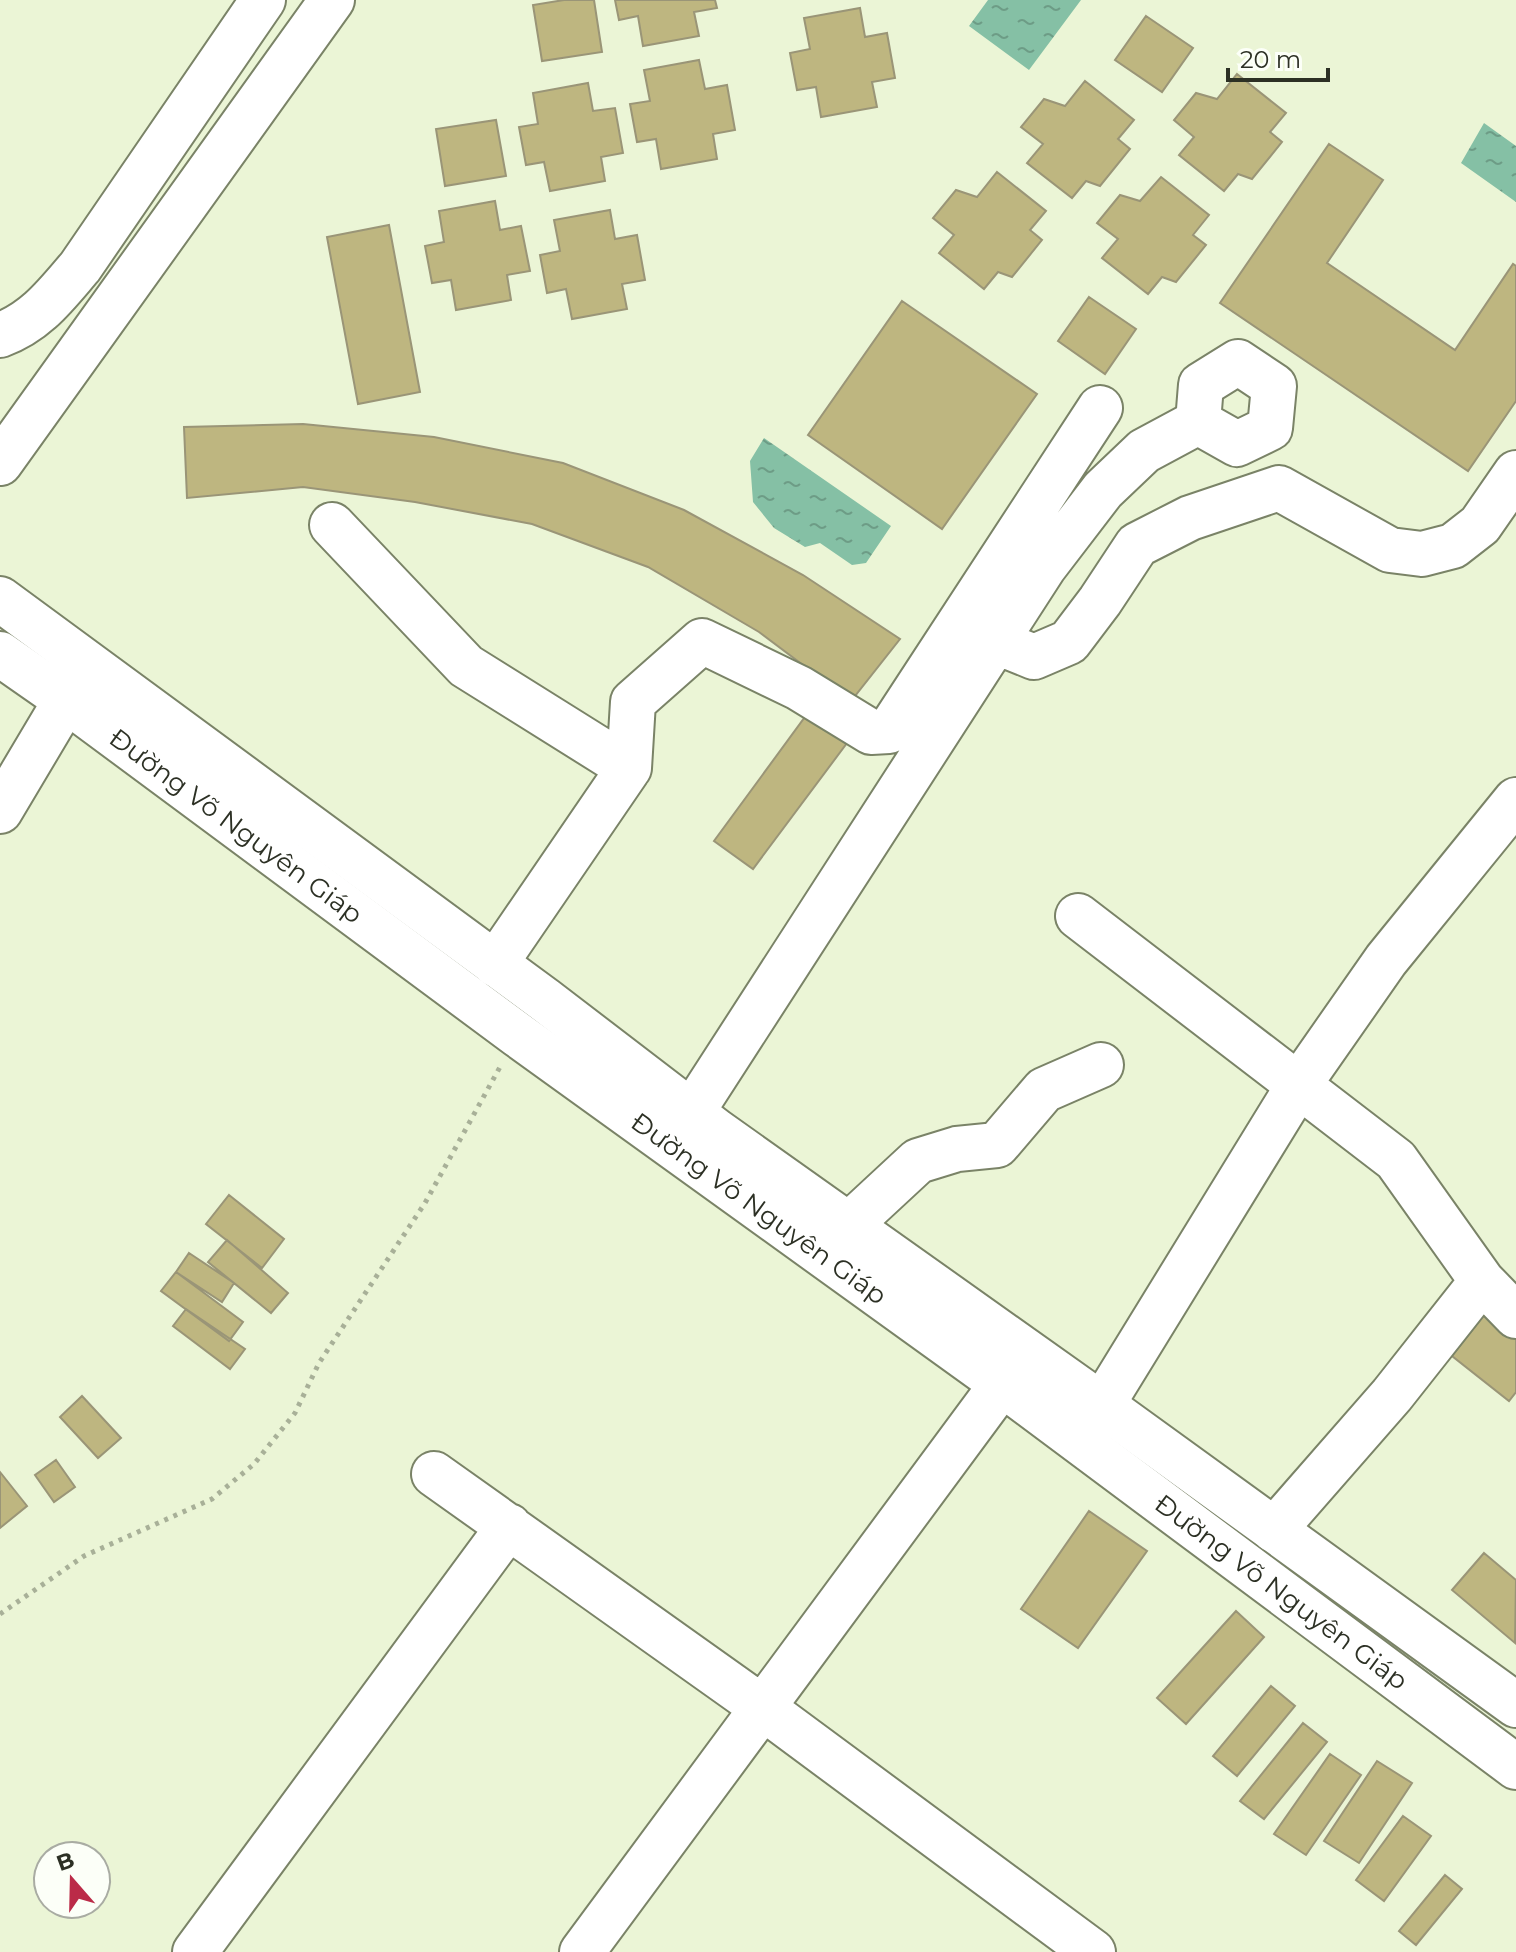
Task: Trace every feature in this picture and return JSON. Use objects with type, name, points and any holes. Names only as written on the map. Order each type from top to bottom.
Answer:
[{"type":"street","points":[[0,335],[34,318],[80,267],[263,0]]},
{"type":"street","points":[[0,463],[332,0]]},
{"type":"street","points":[[495,964],[629,768],[633,702],[702,641],[799,688],[871,732],[889,731],[1100,408]]},
{"type":"street","points":[[692,1112],[1044,567],[1103,490],[1144,451],[1198,422]]},
{"type":"street","points":[[997,642],[1034,657],[1069,642],[1137,545],[1190,518],[1279,488],[1390,550],[1422,554],[1453,546],[1480,525],[1516,473]]},
{"type":"street","points":[[332,525],[466,666],[629,768]]},
{"type":"street","name":"Đường Võ Nguyên Giáp","points":[[0,599],[545,1000],[692,1112],[1516,1705]]},
{"type":"street","name":"Đường Võ Nguyên Giáp","points":[[0,654],[518,1035],[1002,1384],[1516,1767]]},
{"type":"street","points":[[0,811],[66,700]]},
{"type":"street","points":[[1102,1405],[1298,1086],[1386,960],[1516,800]]},
{"type":"street","points":[[1078,916],[1396,1160],[1482,1281],[1516,1316]]},
{"type":"street","points":[[518,1035],[545,1000]]},
{"type":"street","points":[[849,1225],[918,1161],[957,1149],[997,1145],[1044,1090],[1101,1065]]},
{"type":"street","points":[[1274,1530],[1392,1395],[1482,1281]]},
{"type":"street","points":[[589,1950],[1002,1384]]},
{"type":"street","points":[[434,1474],[763,1708],[1093,1952]]},
{"type":"street","points":[[195,1952],[509,1526]]},
{"type":"path","points":[[0,1614],[84,1556],[212,1499],[254,1464],[295,1413],[319,1363],[425,1203],[518,1035]]},
{"type":"water","points":[[988,0],[1081,0],[1029,70],[969,26]]},
{"type":"water","points":[[1484,123],[1516,146],[1516,202],[1461,163]]},
{"type":"water","points":[[764,438],[891,526],[866,563],[852,565],[820,543],[805,547],[774,528],[753,502],[750,461]]},
{"type":"building","points":[[564,0],[594,0],[602,52],[542,61],[533,5]]},
{"type":"building","points":[[615,0],[715,0],[717,8],[694,12],[699,36],[643,46],[638,16],[619,20]]},
{"type":"building","points":[[860,8],[865,37],[887,33],[895,78],[872,82],[877,107],[821,117],[816,87],[797,90],[790,53],[810,49],[804,18]]},
{"type":"building","points":[[1146,16],[1193,48],[1162,92],[1115,60]]},
{"type":"building","points":[[699,60],[705,89],[727,85],[735,130],[713,134],[717,159],[661,169],[656,139],[637,142],[630,104],[650,101],[644,70]]},
{"type":"building","points":[[1237,74],[1286,113],[1270,132],[1282,142],[1252,179],[1238,174],[1224,191],[1179,155],[1194,137],[1174,120],[1196,93],[1217,99]]},
{"type":"building","points":[[1085,81],[1134,120],[1118,139],[1130,149],[1100,186],[1086,181],[1072,198],[1027,163],[1043,144],[1021,127],[1044,99],[1065,106]]},
{"type":"building","points":[[588,83],[593,111],[615,108],[623,153],[601,157],[605,181],[550,191],[544,162],[526,165],[519,127],[538,124],[533,93]]},
{"type":"building","points":[[496,120],[506,176],[445,186],[436,129]]},
{"type":"building","points":[[1329,144],[1383,180],[1327,263],[1455,350],[1513,264],[1516,266],[1516,401],[1468,471],[1220,303]]},
{"type":"building","points":[[997,172],[1046,211],[1030,230],[1042,240],[1012,277],[998,272],[984,289],[939,253],[954,235],[933,218],[956,190],[977,197]]},
{"type":"building","points":[[1161,177],[1209,215],[1193,235],[1206,245],[1176,282],[1162,277],[1148,294],[1102,258],[1118,239],[1097,223],[1120,195],[1140,201]]},
{"type":"building","points":[[495,201],[500,230],[521,226],[530,271],[507,275],[511,300],[456,310],[451,280],[432,283],[425,246],[444,242],[439,211]]},
{"type":"building","points":[[610,210],[615,239],[637,235],[645,280],[622,284],[627,309],[572,319],[566,289],[547,293],[540,255],[560,251],[554,220]]},
{"type":"building","points":[[389,225],[420,392],[358,404],[327,237]]},
{"type":"building","points":[[1089,297],[1136,329],[1105,374],[1058,341]]},
{"type":"building","points":[[902,301],[1037,394],[942,529],[808,435]]},
{"type":"building","points":[[303,424],[434,437],[563,463],[684,510],[803,575],[900,639],[851,701],[759,632],[648,567],[532,524],[415,502],[303,487],[187,498],[184,427]]},
{"type":"building","points":[[813,706],[853,735],[753,869],[714,841]]},
{"type":"building","points":[[229,1195],[284,1239],[262,1268],[206,1224]]},
{"type":"building","points":[[227,1240],[288,1293],[271,1313],[208,1262]]},
{"type":"building","points":[[189,1253],[234,1283],[222,1302],[176,1272]]},
{"type":"building","points":[[176,1272],[243,1322],[229,1341],[161,1291]]},
{"type":"building","points":[[186,1309],[245,1349],[230,1369],[173,1326]]},
{"type":"building","points":[[1488,1310],[1516,1332],[1516,1392],[1509,1401],[1452,1356]]},
{"type":"building","points":[[82,1396],[121,1438],[98,1458],[60,1417]]},
{"type":"building","points":[[56,1460],[75,1487],[54,1502],[35,1475]]},
{"type":"building","points":[[0,1472],[27,1506],[0,1528]]},
{"type":"building","points":[[1089,1511],[1147,1551],[1078,1648],[1021,1609]]},
{"type":"building","points":[[1484,1553],[1516,1580],[1515,1643],[1452,1590]]},
{"type":"building","points":[[1236,1611],[1264,1637],[1186,1724],[1157,1698]]},
{"type":"building","points":[[1271,1686],[1295,1706],[1237,1776],[1213,1756]]},
{"type":"building","points":[[1303,1723],[1327,1742],[1264,1819],[1240,1801]]},
{"type":"building","points":[[1330,1754],[1361,1775],[1306,1855],[1274,1834]]},
{"type":"building","points":[[1377,1761],[1412,1783],[1359,1863],[1324,1841]]},
{"type":"building","points":[[1403,1816],[1431,1836],[1384,1901],[1356,1880]]},
{"type":"building","points":[[1445,1875],[1462,1889],[1416,1945],[1399,1931]]}]
